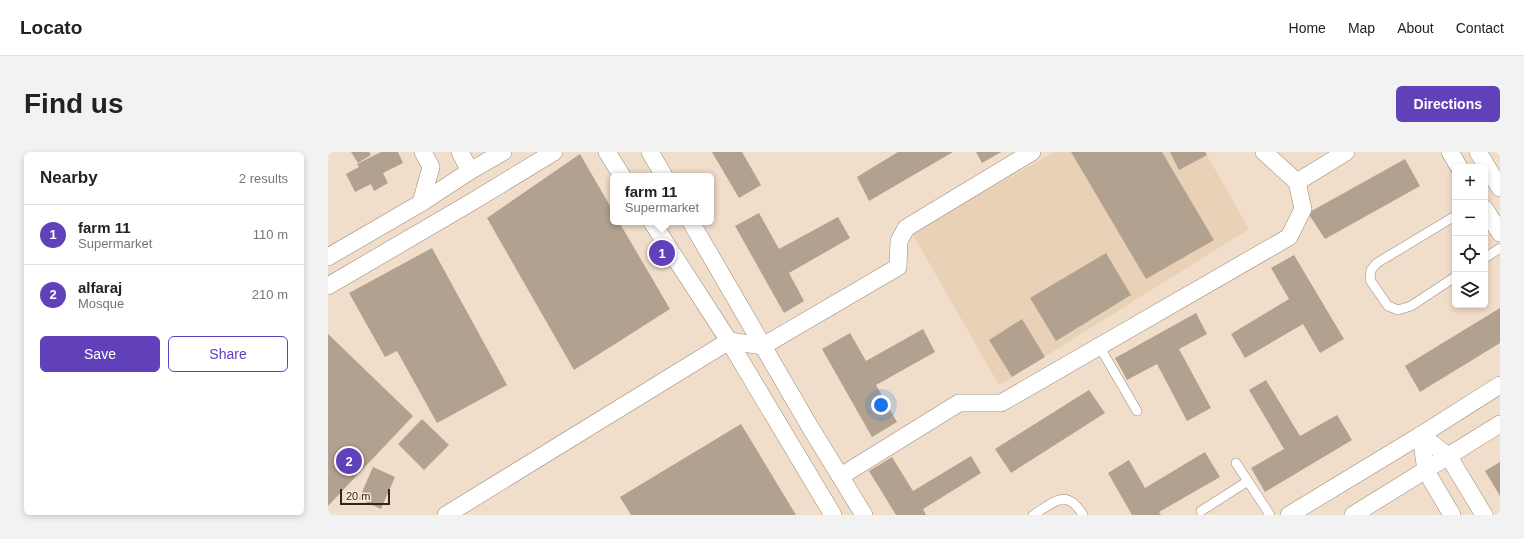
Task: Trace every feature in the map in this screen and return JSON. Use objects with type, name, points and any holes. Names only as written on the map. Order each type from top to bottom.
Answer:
[{"type":"street","points":[[421,202],[431,166],[423,152]]},
{"type":"street","points":[[460,152],[470,171]]},
{"type":"street","points":[[328,257],[503,152]]},
{"type":"street","points":[[328,286],[554,152]]},
{"type":"street","points":[[607,152],[620,173]]},
{"type":"street","points":[[650,152],[662,173]]},
{"type":"street","points":[[446,515],[729,341],[763,346],[898,267],[899,241],[906,228],[1032,152]]},
{"type":"street","points":[[841,476],[958,403],[1001,403],[1288,237],[1303,209],[1297,182],[1264,152]]},
{"type":"street","points":[[1297,182],[1346,152]]},
{"type":"street","points":[[1450,152],[1457,164]]},
{"type":"street","points":[[1478,152],[1500,188]]},
{"type":"street","points":[[1488,214],[1500,233]]},
{"type":"street","points":[[654,225],[729,341],[833,515]]},
{"type":"street","points":[[693,225],[810,427],[864,515]]},
{"type":"street","points":[[1289,515],[1500,385]]},
{"type":"street","points":[[1353,515],[1449,457],[1500,424]]},
{"type":"street","points":[[1421,435],[1449,457],[1484,515]]},
{"type":"street","points":[[1421,435],[1426,471],[1452,515]]},
{"type":"lane","points":[[1452,218],[1377,263],[1371,270],[1370,280],[1388,306],[1398,310],[1411,306],[1452,279]]},
{"type":"lane","points":[[1488,256],[1500,248]]},
{"type":"lane","points":[[1099,346],[1136,411]]},
{"type":"lane","points":[[1236,463],[1270,515]]},
{"type":"lane","points":[[1201,511],[1248,481]]},
{"type":"lane","points":[[1033,515],[1062,498],[1077,505],[1083,515]]},
{"type":"shaded area","points":[[1054,152],[1205,152],[1249,229],[999,385],[912,233]]},
{"type":"building","points":[[351,152],[369,152],[371,155],[358,163]]},
{"type":"building","points":[[381,152],[398,152],[403,163],[383,173],[388,183],[374,191],[371,184],[355,192],[346,174],[359,167],[357,164]]},
{"type":"building","points":[[712,152],[742,152],[761,185],[739,198]]},
{"type":"building","points":[[898,152],[953,152],[869,201],[857,177]]},
{"type":"building","points":[[976,152],[1001,152],[982,163]]},
{"type":"building","points":[[1071,152],[1162,152],[1214,240],[1146,279]]},
{"type":"building","points":[[1170,152],[1205,152],[1207,155],[1179,170]]},
{"type":"building","points":[[580,154],[610,206],[610,225],[621,225],[670,309],[574,370],[487,218]]},
{"type":"building","points":[[1405,159],[1420,186],[1325,239],[1308,213]]},
{"type":"building","points":[[759,213],[779,249],[838,217],[850,238],[789,273],[804,301],[784,313],[735,226]]},
{"type":"building","points":[[432,248],[507,385],[437,423],[397,351],[385,357],[349,293]]},
{"type":"building","points":[[1106,253],[1131,295],[1056,341],[1030,298]]},
{"type":"building","points":[[1294,255],[1344,339],[1320,353],[1303,324],[1245,358],[1231,334],[1289,299],[1271,268]]},
{"type":"building","points":[[1500,308],[1500,343],[1420,392],[1405,366]]},
{"type":"building","points":[[1196,313],[1207,334],[1179,349],[1211,408],[1187,421],[1157,364],[1127,380],[1115,358]]},
{"type":"building","points":[[1022,319],[1045,357],[1012,377],[989,340]]},
{"type":"building","points":[[923,329],[935,352],[876,385],[897,422],[872,437],[822,349],[850,333],[866,361]]},
{"type":"building","points":[[328,334],[413,416],[328,506]]},
{"type":"building","points":[[1266,380],[1300,436],[1337,415],[1352,440],[1265,492],[1251,468],[1284,449],[1249,390]]},
{"type":"building","points":[[1089,390],[1105,413],[1011,473],[995,449]]},
{"type":"building","points":[[422,419],[449,445],[424,470],[398,444]]},
{"type":"building","points":[[741,424],[796,515],[631,515],[620,497]]},
{"type":"building","points":[[1205,452],[1220,477],[1159,512],[1161,515],[1132,515],[1108,473],[1129,460],[1145,488]]},
{"type":"building","points":[[971,456],[981,473],[923,509],[926,515],[896,515],[869,471],[892,457],[913,491]]},
{"type":"building","points":[[1500,462],[1500,496],[1485,471]]},
{"type":"building","points":[[373,467],[395,477],[381,509],[359,499]]},
{"type":"place","name":"farm 11","points":[[662,253]]},
{"type":"place","name":"alfaraj","points":[[349,461]]}]
